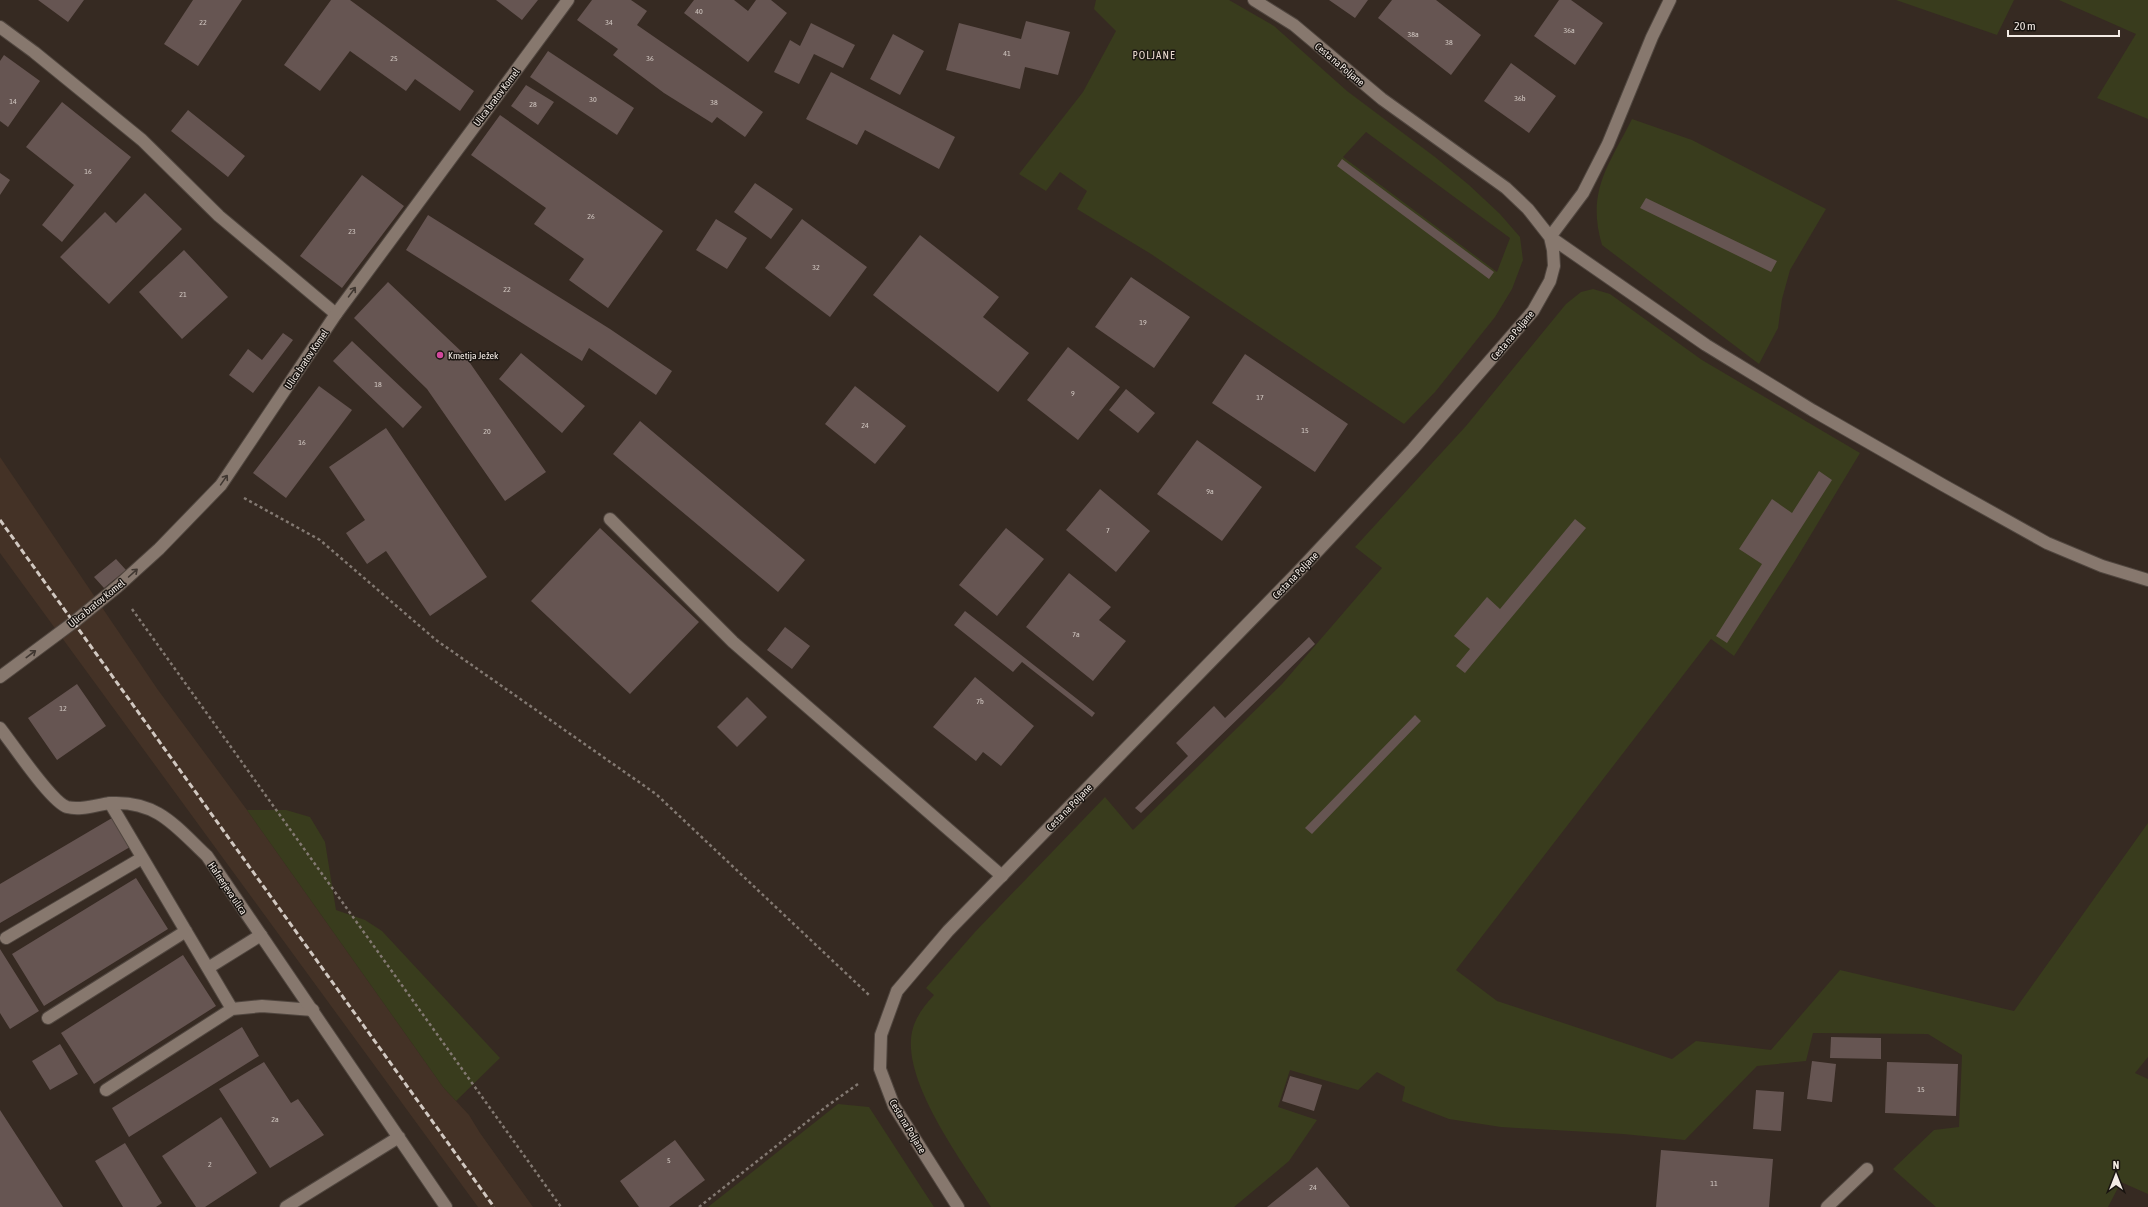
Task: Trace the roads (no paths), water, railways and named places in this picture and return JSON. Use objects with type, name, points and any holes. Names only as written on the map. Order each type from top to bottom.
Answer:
[{"type":"street","name":"Ulica bratov Komel","points":[[0,677],[74,622],[117,587],[159,549],[221,485],[336,314],[568,0]]},
{"type":"street","name":"Cesta na Poljane","points":[[958,1207],[894,1106],[880,1069],[881,1035],[897,991],[948,931],[1314,556],[1413,449],[1533,311],[1550,281],[1554,266],[1554,250],[1550,237],[1540,222],[1506,188],[1382,99],[1294,25],[1254,0]]},
{"type":"street","points":[[1670,0],[1652,37],[1608,144],[1583,193],[1550,237],[1706,345],[1812,410],[1902,462],[2047,543],[2102,566],[2148,580]]},
{"type":"street","points":[[0,28],[34,52],[142,140],[220,216],[336,314]]},
{"type":"street","points":[[610,519],[733,642],[1002,876]]},
{"type":"street","name":"Hafnerjeva ulica","points":[[0,728],[52,796],[66,806],[86,808],[110,803],[131,803],[161,813],[207,856],[446,1207]]},
{"type":"street","points":[[110,803],[232,1009]]},
{"type":"street","points":[[6,938],[142,858]]},
{"type":"street","points":[[48,1018],[186,931]]},
{"type":"street","points":[[208,968],[261,935]]},
{"type":"street","points":[[106,1090],[232,1009],[262,1006],[313,1010]]},
{"type":"street","points":[[286,1207],[399,1137]]},
{"type":"street","points":[[1827,1207],[1867,1169]]},
{"type":"railway","points":[[0,520],[494,1207]]},
{"type":"place","name":"Kmetija Ježek","points":[[440,355]]},
{"type":"district","name":"POLJANE","points":[[1154,55]]}]
